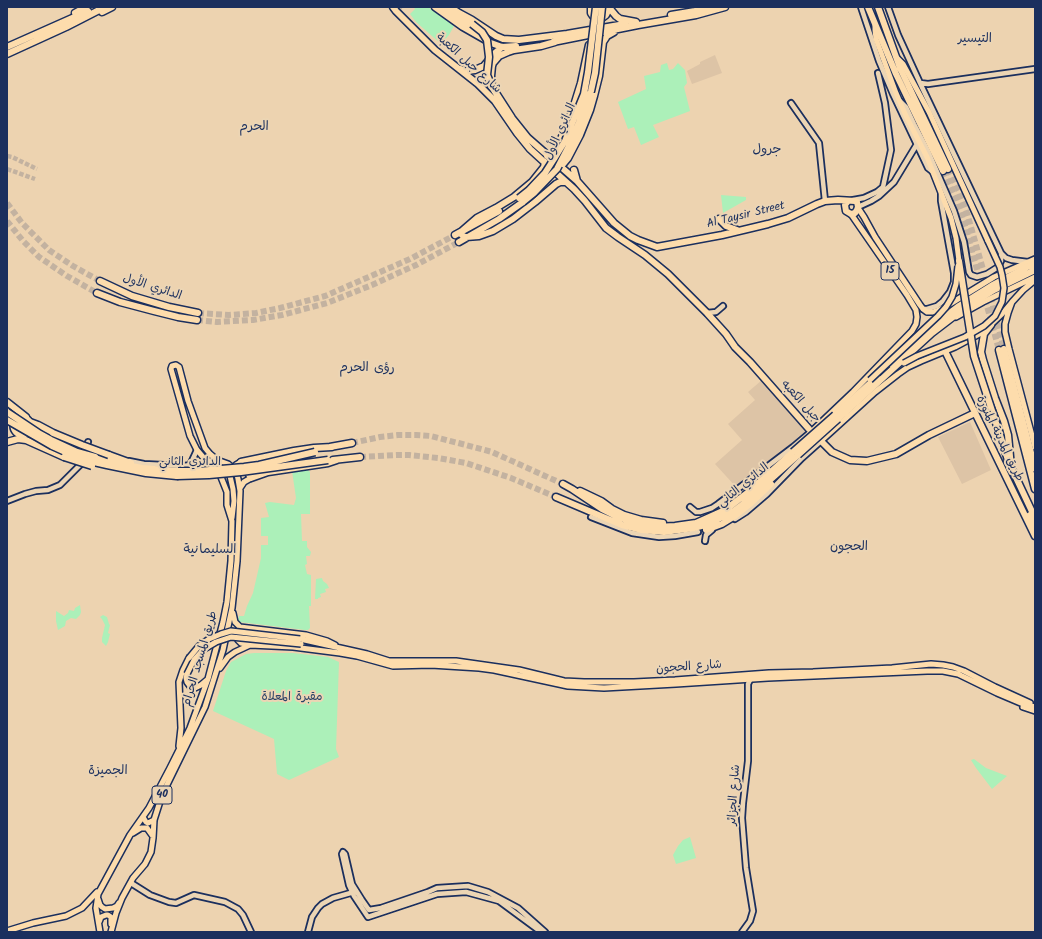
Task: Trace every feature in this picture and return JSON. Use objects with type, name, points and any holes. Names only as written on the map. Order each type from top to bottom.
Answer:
[{"type":"highway","points":[[53,27],[86,7]]},
{"type":"highway","points":[[7,47],[96,7]]},
{"type":"highway","points":[[7,54],[105,7]]},
{"type":"highway","points":[[66,27],[84,21],[112,7]]},
{"type":"highway","name":"شارع جبل الكعبة","points":[[394,7],[396,11],[435,50],[478,84],[495,101],[530,149],[585,200],[606,228],[648,258]]},
{"type":"highway","points":[[435,7],[463,27],[505,49]]},
{"type":"highway","points":[[442,7],[495,42],[520,43],[537,41],[567,34]]},
{"type":"highway","points":[[450,7],[496,36],[503,39],[520,40],[696,16],[726,7]]},
{"type":"highway","points":[[591,7],[591,13],[597,19],[606,15],[610,7],[620,19],[637,24]]},
{"type":"highway","name":"الدائري الأول","points":[[459,242],[499,219],[521,200],[554,159],[565,140],[584,94],[596,7]]},
{"type":"highway","name":"الدائري الأول","points":[[455,235],[534,193],[557,169],[569,146],[591,91],[602,7]]},
{"type":"highway","points":[[457,68],[467,71],[475,70],[484,66],[495,53],[505,49],[555,42],[710,7]]},
{"type":"highway","points":[[868,7],[896,74],[946,170],[896,57],[878,7]]},
{"type":"highway","name":"شارع جبل الكعبة","points":[[401,10],[434,45],[456,65],[467,71]]},
{"type":"highway","points":[[459,13],[482,32],[487,40],[489,56],[487,75],[492,87]]},
{"type":"highway","points":[[557,169],[568,158],[585,122],[599,76],[603,42],[607,36],[614,32],[637,24]]},
{"type":"highway","points":[[547,156],[553,154],[557,149],[572,112],[580,89],[592,36]]},
{"type":"highway","name":"شارع جبل الكعبة","points":[[505,49],[493,63],[491,76],[492,87],[516,123],[528,138],[547,156],[578,181],[614,223],[630,236],[647,244]]},
{"type":"highway","points":[[545,162],[544,167],[514,197],[478,218],[462,231],[463,236],[466,238],[493,231],[513,219],[556,184],[566,182]]},
{"type":"highway","points":[[574,170],[578,181]]},
{"type":"highway","points":[[825,201],[844,207],[847,212],[851,214],[856,212],[858,208],[857,202],[850,201],[845,204],[844,207]]},
{"type":"highway","name":"Al Taysir Street","points":[[647,244],[657,247],[722,235],[788,218],[825,201],[850,201]]},
{"type":"highway","points":[[718,219],[726,226],[737,230]]},
{"type":"highway","points":[[648,258],[650,252],[657,247]]},
{"type":"highway","name":"جبل الكعبه","points":[[648,258],[668,274],[707,313],[726,334],[735,348],[750,362],[832,452],[850,460],[867,461],[896,454],[929,435],[975,413]]},
{"type":"highway","name":"طريق المدينة المنورة","points":[[959,261],[974,356],[1015,481],[1035,526]]},
{"type":"highway","points":[[844,407],[929,329],[959,306],[991,286],[1035,264]]},
{"type":"highway","points":[[837,417],[862,397],[932,333],[962,310],[994,290],[1035,270]]},
{"type":"highway","name":"الدائري الأول","points":[[100,281],[132,296],[169,307],[198,313]]},
{"type":"highway","name":"الدائري الأول","points":[[98,294],[120,302],[178,318],[196,320]]},
{"type":"highway","points":[[990,326],[984,334],[981,352],[1008,435],[1011,467],[1035,518]]},
{"type":"highway","points":[[1035,468],[1001,349],[1035,489]]},
{"type":"highway","name":"طريق المدينة المنورة","points":[[944,351],[1035,536]]},
{"type":"highway","points":[[837,417],[853,392]]},
{"type":"highway","points":[[862,397],[875,392]]},
{"type":"highway","points":[[7,402],[28,419],[53,433],[123,459],[144,470]]},
{"type":"highway","points":[[7,412],[40,434],[94,462]]},
{"type":"highway","name":"الدائري الثاني","points":[[556,497],[622,525],[642,530],[664,532],[705,525],[734,511],[742,505],[798,455],[837,417]]},
{"type":"highway","name":"الدائري الثاني","points":[[563,484],[611,514],[639,524],[674,526],[696,523],[718,514],[733,505],[837,417]]},
{"type":"highway","points":[[7,420],[67,453],[118,471],[144,470]]},
{"type":"highway","points":[[7,442],[18,439],[26,440],[64,456],[94,462]]},
{"type":"highway","name":"الدائري الثاني","points":[[178,473],[259,465],[314,450],[352,443]]},
{"type":"highway","points":[[241,462],[314,450]]},
{"type":"highway","points":[[708,530],[722,524],[743,510],[760,495],[798,455]]},
{"type":"highway","name":"الدائري الثاني","points":[[144,470],[209,475],[360,457]]},
{"type":"highway","points":[[251,478],[268,472],[328,461]]},
{"type":"highway","points":[[572,489],[601,501],[624,515],[641,520],[663,522]]},
{"type":"highway","points":[[565,502],[591,517]]},
{"type":"main road","points":[[865,388],[870,380],[946,307],[952,297],[956,284],[959,261],[956,238],[950,218],[933,172],[899,99],[876,39],[875,26]]},
{"type":"main road","points":[[893,369],[917,356],[965,337],[984,326],[995,316],[1002,302],[1004,288],[1000,268],[928,112],[903,64],[896,57]]},
{"type":"main road","name":"15","points":[[858,208],[875,237],[923,309]]},
{"type":"main road","name":"15","points":[[851,214],[907,294],[917,313],[916,324],[912,331],[853,392]]},
{"type":"main road","points":[[923,309],[927,312],[939,310],[994,277],[1035,259]]},
{"type":"main road","points":[[949,320],[958,317],[983,302],[1035,277]]},
{"type":"main road","points":[[821,441],[875,392],[908,367],[983,332],[1002,314],[1023,290],[1035,280]]},
{"type":"main road","points":[[1012,302],[1005,324],[1006,332],[1035,447]]},
{"type":"main road","name":"طريق المسجد الحرام","points":[[100,932],[96,908],[101,886],[167,775],[190,728],[208,679],[224,622],[227,602],[231,561],[232,520],[227,505],[227,492],[216,467],[203,457],[197,450],[190,436],[172,375],[172,366],[174,365],[179,367],[188,401],[205,448],[217,460],[228,464]]},
{"type":"main road","points":[[812,431],[853,392]]},
{"type":"main road","points":[[7,424],[14,422],[17,418],[23,416],[28,419],[31,427],[29,432],[7,442]]},
{"type":"main road","points":[[14,422],[14,430],[21,435]]},
{"type":"main road","points":[[233,489],[236,486],[240,489],[244,482],[251,478],[247,469],[247,464],[250,460]]},
{"type":"main road","points":[[228,464],[241,462]]},
{"type":"main road","points":[[232,520],[234,501],[230,476],[233,468],[241,462]]},
{"type":"main road","points":[[228,464],[233,468]]},
{"type":"main road","name":"طريق المسجد الحرام","points":[[111,931],[121,900],[133,878],[145,864],[151,852],[154,820],[162,795],[205,707],[223,650],[232,608],[237,561],[240,489],[236,471],[233,468]]},
{"type":"main road","points":[[232,608],[233,618],[240,627],[306,635],[327,641],[340,651]]},
{"type":"main road","points":[[247,628],[239,629],[236,634],[241,643],[250,645],[340,651]]},
{"type":"main road","points":[[178,752],[181,728],[179,682],[189,658],[209,639],[231,631],[300,642],[340,651]]},
{"type":"main road","points":[[208,679],[195,688],[190,686],[186,678],[194,660],[204,649],[223,639],[231,637],[300,642]]},
{"type":"main road","points":[[214,682],[222,664],[228,657],[250,645]]},
{"type":"main road","name":"شارع الحجون","points":[[340,651],[392,666],[431,665],[479,668],[568,686],[610,687],[943,671],[958,674],[1008,698],[1035,706]]},
{"type":"main road","name":"شارع الحجون","points":[[340,651],[367,654],[390,661],[456,661],[519,670],[564,681],[584,682],[640,682],[769,673],[892,668],[931,664],[953,667],[964,671],[1018,698],[1024,703]]},
{"type":"main road","points":[[1008,698],[1023,707],[1035,710]]},
{"type":"main road","points":[[1018,698],[1035,700]]},
{"type":"main road","points":[[143,817],[148,823],[154,820]]},
{"type":"main road","points":[[130,835],[141,828],[147,828],[153,836]]},
{"type":"main road","points":[[7,931],[33,923],[66,916],[82,908],[94,896],[101,886]]},
{"type":"main road","points":[[98,894],[98,901],[105,909],[117,906],[121,900]]},
{"type":"main road","points":[[99,926],[99,919],[108,915],[111,917],[111,931]]},
{"type":"street","points":[[860,7],[903,118],[928,168],[933,172]]},
{"type":"street","points":[[888,7],[898,35],[920,83],[1001,253],[1006,258],[1028,262]]},
{"type":"street","points":[[920,83],[928,84],[955,81],[1035,69]]},
{"type":"street","points":[[878,73],[885,103],[891,150],[883,186],[878,194]]},
{"type":"street","points":[[899,99],[906,107],[927,149],[952,206],[964,242],[968,272],[977,277],[987,274],[998,267],[1001,261],[1001,253]]},
{"type":"street","points":[[791,102],[819,143],[825,201]]},
{"type":"street","points":[[858,208],[871,201],[894,182],[917,144]]},
{"type":"street","name":"Al Taysir Street","points":[[850,201],[878,194]]},
{"type":"street","points":[[923,309],[937,306],[943,301],[950,292],[954,282],[954,273],[941,194]]},
{"type":"street","points":[[707,313],[716,312],[723,306]]},
{"type":"street","points":[[690,507],[696,512],[712,508],[812,431]]},
{"type":"street","points":[[705,541],[708,530],[728,524],[746,512],[767,494],[821,441]]},
{"type":"street","points":[[7,500],[36,491],[48,490],[60,485],[80,465],[88,442]]},
{"type":"street","points":[[123,459],[144,464],[184,466],[190,465],[197,450]]},
{"type":"street","points":[[591,517],[632,533],[659,537],[698,532]]},
{"type":"street","name":"شارع الجزائر","points":[[738,932],[746,922],[750,911],[743,870],[740,818],[740,802],[745,758],[744,680]]},
{"type":"street","name":"شارع الجزائر","points":[[742,932],[750,920],[753,911],[746,868],[742,815],[748,761],[748,684],[750,680]]},
{"type":"street","points":[[373,915],[370,910],[367,909],[355,892],[349,885],[342,854],[343,852],[345,854],[355,892],[368,917],[437,894],[466,892],[499,901],[541,932]]},
{"type":"street","points":[[131,883],[150,895],[169,902],[176,903],[194,895],[225,902],[238,909],[243,915],[250,932]]},
{"type":"street","points":[[370,910],[381,908],[437,888],[468,886],[488,892],[518,908],[545,932]]},
{"type":"street","points":[[308,932],[312,917],[322,904],[332,898],[355,892]]},
{"type":"shaded area","points":[[715,55],[722,73],[692,84],[687,71],[700,64],[700,62]]},
{"type":"shaded area","points":[[762,380],[809,432],[794,444],[788,446],[736,487],[715,464],[742,440],[728,424],[755,400],[748,392]]},
{"type":"shaded area","points":[[970,422],[991,470],[962,484],[938,437]]},
{"type":"green space","points":[[414,7],[428,7],[454,26],[449,35],[441,44],[416,22],[410,14],[415,9]]},
{"type":"green space","points":[[667,63],[669,70],[673,69],[678,63],[685,70],[687,83],[684,87],[690,111],[653,125],[659,137],[641,145],[634,127],[628,129],[618,102],[646,89],[644,76],[660,72],[661,65]]},
{"type":"green space","points":[[721,195],[746,197],[746,200],[723,213]]},
{"type":"green space","points":[[307,469],[310,472],[310,514],[301,514],[302,541],[307,541],[307,547],[311,552],[310,556],[306,556],[307,564],[305,565],[307,574],[311,575],[311,606],[309,606],[310,628],[305,630],[239,622],[239,616],[244,616],[253,593],[261,558],[261,545],[268,545],[268,536],[261,536],[261,518],[269,517],[265,503],[270,502],[294,505],[296,498],[292,471]]},
{"type":"green space","points":[[322,578],[329,588],[325,589],[326,592],[320,594],[321,597],[315,599],[316,579]]},
{"type":"green space","points":[[80,605],[80,615],[76,619],[71,618],[66,621],[65,626],[58,630],[56,611],[64,616],[69,610],[74,611],[75,608]]},
{"type":"green space","points":[[103,615],[107,617],[110,625],[108,633],[110,634],[106,646],[102,642],[105,625],[100,617]]},
{"type":"green space","name":"مقبرة المعلاة","points":[[293,653],[328,657],[339,662],[336,749],[339,757],[289,780],[277,774],[274,739],[213,711],[226,671],[231,662],[246,654]]},
{"type":"green space","points":[[974,759],[986,768],[1007,776],[992,789],[971,760]]},
{"type":"green space","points":[[690,837],[696,858],[676,864],[673,855],[683,840]]},
{"type":"tunnel","points":[[397,7],[401,10]]},
{"type":"tunnel","points":[[7,156],[37,169]]},
{"type":"tunnel","points":[[7,169],[35,179]]},
{"type":"tunnel","points":[[948,169],[959,191],[967,213],[1004,349]]},
{"type":"tunnel","points":[[943,171],[964,222],[999,350]]},
{"type":"tunnel","points":[[7,203],[22,223],[49,250],[73,266],[100,281]]},
{"type":"tunnel","points":[[7,221],[23,241],[39,257],[67,276],[97,293]]},
{"type":"tunnel","points":[[198,313],[229,315],[256,313],[325,296],[410,259],[455,235]]},
{"type":"tunnel","points":[[197,320],[217,322],[253,320],[282,315],[327,303],[416,265],[459,242]]},
{"type":"tunnel","points":[[352,443],[398,435],[431,436],[492,452],[563,484]]},
{"type":"tunnel","points":[[360,457],[409,455],[466,463],[511,478],[556,497]]},
{"type":"district","name":"التيسير","points":[[975,40]]},
{"type":"district","name":"الحرم","points":[[254,128]]},
{"type":"district","name":"جرول","points":[[767,151]]},
{"type":"district","name":"رؤى الحرم","points":[[367,369]]},
{"type":"district","name":"الحجون","points":[[849,548]]},
{"type":"district","name":"السليمانية","points":[[210,551]]},
{"type":"district","name":"الجميزة","points":[[108,772]]}]
